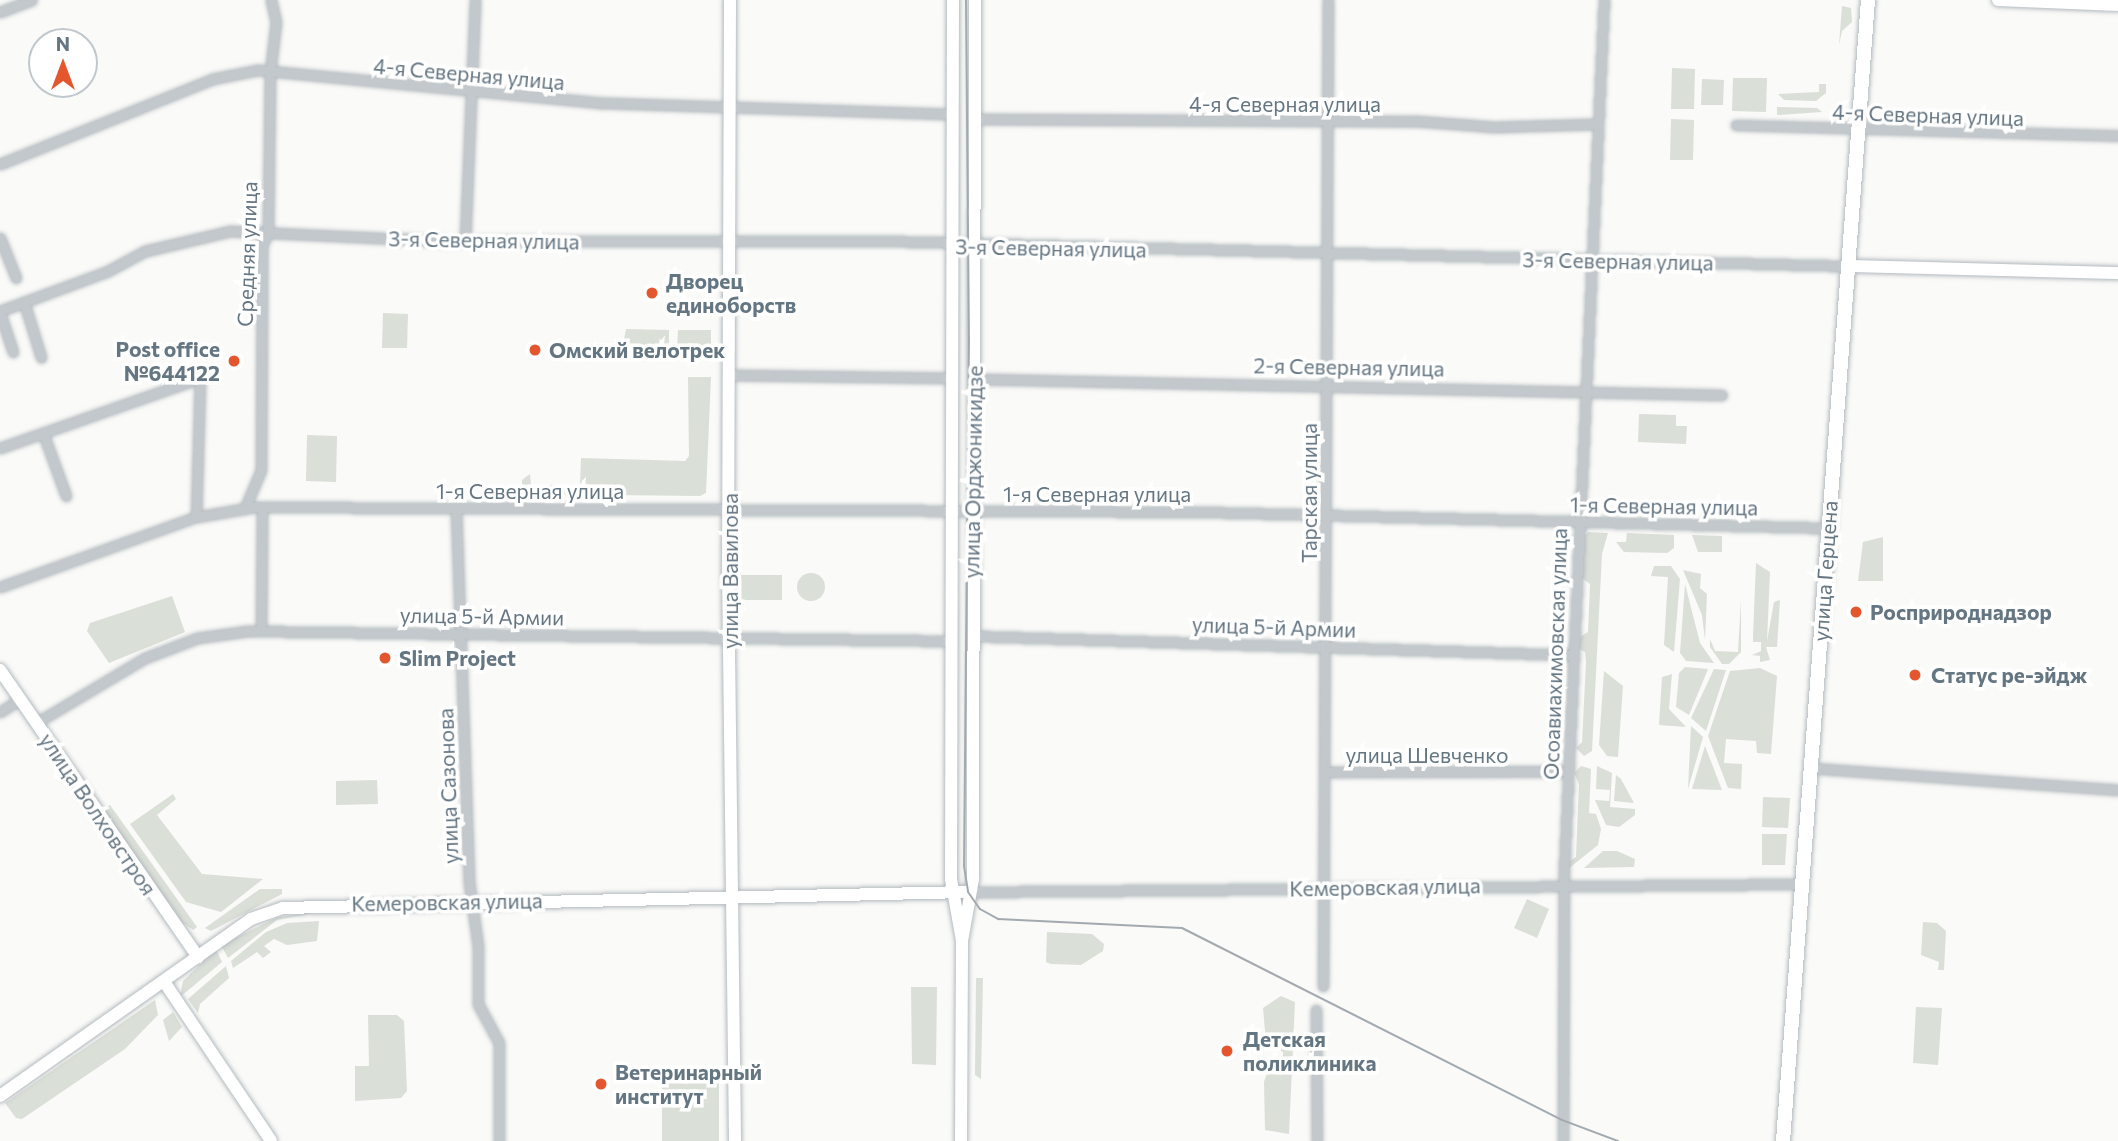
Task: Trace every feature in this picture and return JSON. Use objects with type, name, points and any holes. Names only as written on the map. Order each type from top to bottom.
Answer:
[{"type":"main road","name":"улица Вавилова","points":[[730,0],[729,637],[735,1141]]},
{"type":"main road","name":"улица Орджоникидзе","points":[[953,0],[952,892],[962,941],[961,1141]]},
{"type":"main road","name":"улица Орджоникидзе","points":[[962,941],[968,925],[968,892],[973,879],[974,636],[970,512],[976,379],[973,246],[975,0]]},
{"type":"main road","name":"улица Герцена","points":[[1783,1141],[1868,0]]},
{"type":"main road","points":[[1998,0],[2118,5]]},
{"type":"main road","name":"3-я Северная улица","points":[[1848,266],[2118,273]]},
{"type":"main road","name":"улица Волховстроя","points":[[0,670],[198,957]]},
{"type":"main road","name":"Кемеровская улица","points":[[0,1096],[164,983],[251,919],[283,908],[734,894],[968,892]]},
{"type":"main road","points":[[164,983],[271,1141]]},
{"type":"street","points":[[0,12],[32,0]]},
{"type":"street","name":"Средняя улица","points":[[245,508],[261,470],[262,245],[268,233],[270,73],[276,22],[271,0]]},
{"type":"street","points":[[465,241],[475,0]]},
{"type":"street","name":"Тарская улица","points":[[1323,986],[1327,772],[1325,516],[1328,0]]},
{"type":"street","name":"Осоавиахимовская улица","points":[[1563,1141],[1563,885],[1596,124],[1604,0]]},
{"type":"street","name":"4-я Северная улица","points":[[0,164],[212,79],[258,70],[473,92],[731,110],[953,114]]},
{"type":"street","name":"4-я Северная улица","points":[[973,119],[1329,123],[1415,121],[1494,127],[1596,124]]},
{"type":"street","name":"4-я Северная улица","points":[[1736,125],[1859,132],[2118,136]]},
{"type":"street","name":"3-я Северная улица","points":[[0,312],[108,271],[145,251],[230,232],[465,241],[886,241],[973,246],[1848,266]]},
{"type":"street","points":[[0,238],[16,278]]},
{"type":"street","points":[[24,302],[41,357]]},
{"type":"street","points":[[0,312],[13,352]]},
{"type":"street","points":[[731,375],[952,378]]},
{"type":"street","points":[[0,448],[200,378],[196,517]]},
{"type":"street","name":"2-я Северная улица","points":[[976,379],[1326,384],[1722,395]]},
{"type":"street","points":[[43,433],[66,496]]},
{"type":"street","points":[[261,631],[262,507]]},
{"type":"street","name":"1-я Северная улица","points":[[0,587],[196,517],[262,507],[1325,516],[1829,528]]},
{"type":"street","name":"улица Сазонова","points":[[456,508],[458,633],[471,902],[478,1004],[499,1043],[499,1141]]},
{"type":"street","name":"улица 5-й Армии","points":[[36,723],[109,675],[173,646],[212,635],[261,631],[951,640]]},
{"type":"street","name":"улица 5-й Армии","points":[[974,636],[1572,655]]},
{"type":"street","points":[[0,712],[20,699]]},
{"type":"street","points":[[1811,768],[2118,790]]},
{"type":"street","name":"улица Шевченко","points":[[1327,772],[1568,771]]},
{"type":"street","name":"Кемеровская улица","points":[[968,892],[1802,884]]},
{"type":"street","points":[[1316,1010],[1317,1141]]},
{"type":"shaded area","points":[[1842,6],[1851,8],[1852,22],[1842,31],[1839,45]]},
{"type":"shaded area","points":[[1672,68],[1695,69],[1694,109],[1671,109]]},
{"type":"shaded area","points":[[1733,78],[1767,78],[1766,112],[1732,111]]},
{"type":"shaded area","points":[[1702,79],[1724,80],[1723,105],[1701,105]]},
{"type":"shaded area","points":[[1819,84],[1826,84],[1826,93],[1816,101],[1784,100],[1778,94],[1819,92]]},
{"type":"shaded area","points":[[1777,107],[1817,108],[1822,112],[1777,115]]},
{"type":"shaded area","points":[[1671,119],[1694,120],[1693,160],[1670,160]]},
{"type":"shaded area","points":[[383,313],[408,314],[407,348],[382,348]]},
{"type":"shaded area","points":[[626,329],[669,330],[669,347],[623,345]]},
{"type":"shaded area","points":[[678,330],[711,330],[711,348],[677,348]]},
{"type":"shaded area","points":[[688,377],[711,377],[706,493],[700,496],[522,494],[522,480],[530,474],[531,485],[580,485],[581,458],[685,461],[689,456]]},
{"type":"shaded area","points":[[1639,414],[1676,415],[1676,426],[1687,426],[1686,444],[1638,442]]},
{"type":"shaded area","points":[[307,435],[337,436],[336,482],[306,481]]},
{"type":"shaded area","points":[[1588,532],[1608,533],[1602,554],[1592,751],[1584,756],[1576,748],[1582,742],[1586,662],[1585,652],[1577,648],[1578,638],[1588,632],[1590,584],[1579,576],[1582,538]]},
{"type":"shaded area","points":[[1627,533],[1674,535],[1674,548],[1667,553],[1624,552],[1616,542],[1626,542]]},
{"type":"shaded area","points":[[1692,535],[1722,536],[1722,552],[1698,552]]},
{"type":"shaded area","points":[[1883,537],[1883,581],[1858,581],[1863,542]]},
{"type":"shaded area","points":[[1756,563],[1770,572],[1767,641],[1774,602],[1780,600],[1777,647],[1766,647],[1770,660],[1760,662],[1760,656],[1752,655],[1761,651],[1761,642],[1753,642]]},
{"type":"shaded area","points":[[1654,566],[1671,566],[1680,579],[1674,652],[1664,645],[1668,577],[1651,576]]},
{"type":"shaded area","points":[[1683,570],[1701,574],[1700,588],[1707,594],[1705,640],[1702,615]]},
{"type":"shaded area","points":[[811,573],[821,577],[825,587],[821,597],[811,601],[801,597],[797,587],[801,577]]},
{"type":"shaded area","points":[[741,575],[782,575],[782,600],[740,600]]},
{"type":"shaded area","points":[[1685,584],[1700,643],[1714,663],[1686,661],[1680,653]]},
{"type":"shaded area","points":[[172,596],[185,632],[109,663],[87,631],[90,623]]},
{"type":"shaded area","points":[[1741,600],[1741,652],[1729,664],[1722,664],[1710,647],[1710,639],[1715,651],[1738,652]]},
{"type":"shaded area","points":[[1685,667],[1708,669],[1689,715],[1676,707],[1679,673]]},
{"type":"shaded area","points":[[1760,668],[1777,676],[1771,754],[1757,753],[1756,741],[1726,739],[1724,763],[1742,764],[1741,789],[1728,788],[1708,736],[1730,671]]},
{"type":"shaded area","points":[[1714,669],[1726,670],[1706,731],[1691,718]]},
{"type":"shaded area","points":[[1604,671],[1623,686],[1618,757],[1607,756],[1599,745]]},
{"type":"shaded area","points":[[1672,674],[1669,709],[1686,727],[1659,725],[1662,677]]},
{"type":"shaded area","points":[[1691,726],[1703,737],[1688,789]]},
{"type":"shaded area","points":[[1705,746],[1722,790],[1692,789]]},
{"type":"shaded area","points":[[1581,766],[1591,769],[1589,813],[1596,814],[1601,829],[1598,845],[1568,869],[1569,861],[1576,857],[1579,784],[1574,773]]},
{"type":"shaded area","points":[[1597,766],[1612,773],[1610,807],[1635,809],[1635,815],[1619,827],[1606,825],[1595,800],[1609,801],[1610,790],[1596,789]]},
{"type":"shaded area","points":[[1616,775],[1621,779],[1634,803],[1614,801]]},
{"type":"shaded area","points":[[377,780],[378,804],[336,805],[336,781]]},
{"type":"shaded area","points":[[173,794],[176,799],[157,815],[202,874],[263,879],[221,912],[186,902],[130,824]]},
{"type":"shaded area","points":[[1763,797],[1790,798],[1788,828],[1762,827]]},
{"type":"shaded area","points":[[110,805],[197,927],[193,930],[177,919],[102,811]]},
{"type":"shaded area","points":[[1762,834],[1787,834],[1785,865],[1762,865]]},
{"type":"shaded area","points":[[1603,851],[1617,851],[1635,859],[1634,867],[1584,868]]},
{"type":"shaded area","points":[[260,889],[282,889],[282,894],[211,931],[205,928]]},
{"type":"shaded area","points":[[1527,899],[1549,909],[1537,938],[1514,928]]},
{"type":"shaded area","points":[[320,912],[277,920],[228,958],[221,945],[278,917]]},
{"type":"shaded area","points":[[319,921],[317,941],[287,945],[274,939],[264,946],[271,952],[263,958],[257,952],[233,968],[231,961],[266,932],[287,923]]},
{"type":"shaded area","points":[[1923,922],[1937,923],[1946,931],[1944,970],[1938,970],[1939,962],[1921,955]]},
{"type":"shaded area","points":[[1047,932],[1092,934],[1104,944],[1103,951],[1081,965],[1051,964],[1046,962]]},
{"type":"shaded area","points":[[216,949],[222,962],[180,997],[183,981]]},
{"type":"shaded area","points":[[226,966],[229,978],[200,1004],[198,1013],[188,999]]},
{"type":"shaded area","points":[[976,978],[983,978],[981,1079],[975,1075]]},
{"type":"shaded area","points":[[911,987],[937,987],[936,1065],[912,1064]]},
{"type":"shaded area","points":[[1281,996],[1295,1002],[1289,1134],[1265,1130],[1264,1082],[1267,1073],[1283,1072],[1283,1052],[1266,1042],[1263,1008]]},
{"type":"shaded area","points":[[155,1000],[158,1015],[125,1049],[22,1119],[16,1118],[5,1103]]},
{"type":"shaded area","points":[[1916,1007],[1942,1008],[1938,1065],[1913,1063]]},
{"type":"shaded area","points":[[173,1012],[182,1027],[169,1041],[163,1020]]},
{"type":"shaded area","points":[[368,1015],[397,1015],[404,1021],[407,1091],[401,1098],[355,1101],[355,1066],[369,1066]]},
{"type":"shaded area","points":[[719,1081],[719,1141],[662,1141],[662,1082]]},
{"type":"tram line","points":[[966,0],[969,338],[964,866],[968,892],[980,909],[998,919],[1182,928],[1562,1120],[1618,1141]]},
{"type":"place","name":"Дворец единоборств","points":[[652,293]]},
{"type":"place","name":"Омский велотрек","points":[[535,350]]},
{"type":"place","name":"Post office №644122","points":[[234,361]]},
{"type":"place","name":"Росприроднадзор","points":[[1856,612]]},
{"type":"place","name":"Slim Project","points":[[385,658]]},
{"type":"place","name":"Статус ре-эйдж","points":[[1915,675]]},
{"type":"place","name":"Детская поликлиника","points":[[1227,1051]]},
{"type":"place","name":"Ветеринарный институт","points":[[601,1084]]}]
